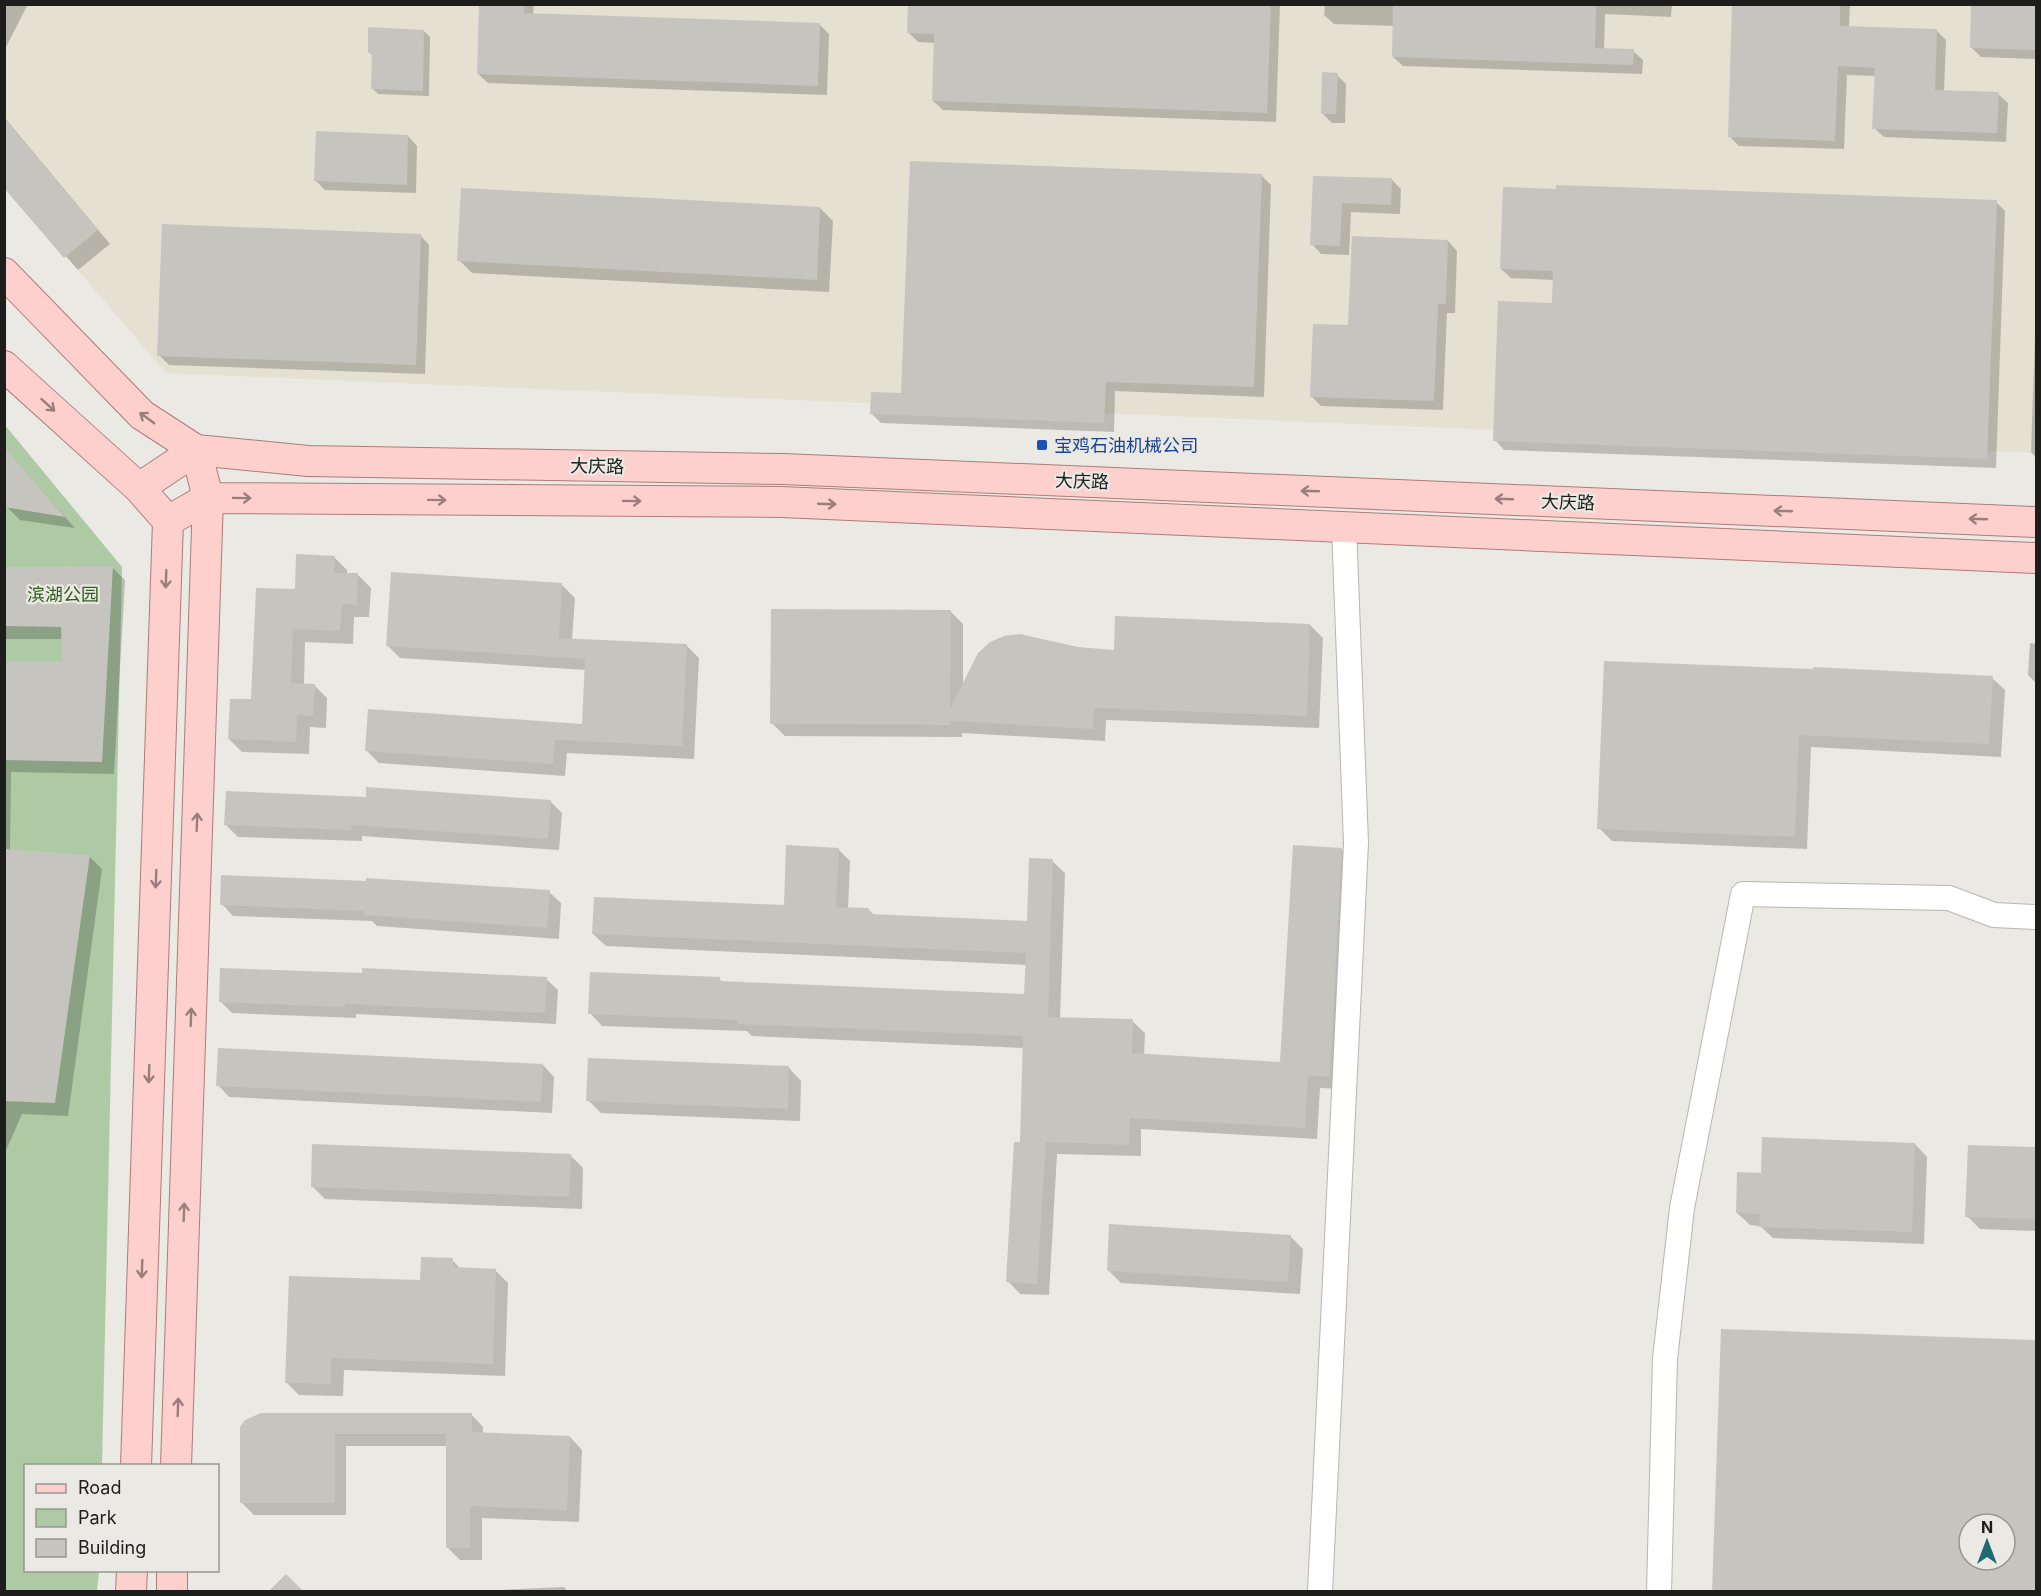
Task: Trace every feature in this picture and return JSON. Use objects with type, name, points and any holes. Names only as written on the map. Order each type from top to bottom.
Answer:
[{"type":"main road","points":[[4,273],[142,415],[196,450],[208,498],[176,1464]]},
{"type":"main road","points":[[4,366],[140,488],[168,521],[136,1464]]},
{"type":"main road","points":[[140,488],[196,450]]},
{"type":"main road","name":"大庆路","points":[[196,450],[308,461],[783,469],[2037,522]]},
{"type":"main road","points":[[168,521],[208,498]]},
{"type":"main road","name":"大庆路","points":[[208,498],[782,502],[2037,558]]},
{"type":"main road","points":[[131,1592],[132,1572]]},
{"type":"main road","points":[[172,1572],[172,1592]]},
{"type":"street","points":[[1320,1592],[1356,843],[1344,526]]},
{"type":"street","points":[[1659,1592],[1665,1359],[1682,1208],[1743,894],[1949,898],[1994,915],[2037,917]]},
{"type":"shaded area","points":[[4,5],[2036,5],[2036,453],[166,373],[5,185]]},
{"type":"green space","name":"滨湖公园","points":[[4,424],[122,567],[102,1464],[24,1464],[24,1572],[99,1572],[97,1591],[5,1591]]},
{"type":"building","points":[[479,4],[525,4],[524,13],[820,23],[818,86],[477,74]]},
{"type":"building","points":[[908,4],[1271,4],[1267,113],[932,101],[934,34],[907,33]]},
{"type":"building","points":[[1393,4],[1596,4],[1595,48],[1634,49],[1633,65],[1392,57]]},
{"type":"building","points":[[1732,4],[1840,4],[1840,26],[1937,29],[1935,90],[1999,92],[1997,133],[1872,129],[1875,68],[1838,66],[1835,141],[1728,137]]},
{"type":"building","points":[[1971,4],[2037,4],[2037,50],[1970,48]]},
{"type":"building","points":[[368,27],[424,30],[423,91],[371,89],[372,53],[368,53]]},
{"type":"building","points":[[1322,72],[1338,73],[1336,114],[1321,114]]},
{"type":"building","points":[[4,118],[98,230],[64,258],[4,188]]},
{"type":"building","points":[[316,131],[408,135],[407,185],[314,181]]},
{"type":"building","points":[[910,161],[1262,174],[1254,387],[1106,382],[1104,423],[870,414],[871,392],[901,393]]},
{"type":"building","points":[[1313,176],[1392,178],[1391,205],[1342,203],[1340,246],[1310,245]]},
{"type":"building","points":[[1556,185],[1997,200],[1987,459],[1493,441],[1498,301],[1552,303],[1553,271],[1500,269],[1503,187],[1556,189]]},
{"type":"building","points":[[461,188],[820,207],[817,280],[457,261]]},
{"type":"building","points":[[162,224],[421,234],[416,365],[157,356]]},
{"type":"building","points":[[1352,236],[1448,240],[1446,304],[1438,304],[1434,401],[1310,397],[1313,324],[1348,325]]},
{"type":"building","points":[[4,447],[65,517],[4,507]]},
{"type":"building","points":[[296,554],[335,556],[334,573],[358,573],[357,605],[342,604],[340,631],[293,629],[291,683],[315,684],[313,716],[297,715],[296,742],[228,739],[230,699],[251,699],[256,588],[295,589]]},
{"type":"building","points":[[113,566],[102,762],[4,760],[4,662],[62,661],[61,627],[4,626],[4,567]]},
{"type":"building","points":[[391,572],[562,583],[559,638],[687,644],[682,746],[555,740],[553,764],[365,751],[368,709],[582,724],[585,659],[386,646]]},
{"type":"building","points":[[771,609],[951,610],[950,709],[978,653],[990,642],[1004,636],[1020,634],[1078,647],[1114,650],[1115,616],[1310,624],[1307,716],[1094,708],[1093,729],[950,721],[950,725],[770,724]]},
{"type":"building","points":[[1604,661],[1813,669],[1813,667],[1993,676],[1989,744],[1799,735],[1795,837],[1597,829]]},
{"type":"building","points":[[366,787],[551,800],[548,839],[351,825],[351,830],[224,825],[226,791],[366,797]]},
{"type":"building","points":[[786,845],[839,848],[836,907],[869,908],[869,914],[1027,921],[1029,858],[1053,859],[1048,1017],[1133,1019],[1132,1053],[1280,1062],[1293,845],[1342,848],[1330,1077],[1308,1076],[1305,1128],[1130,1118],[1129,1145],[1046,1142],[1037,1284],[1006,1282],[1014,1142],[1020,1142],[1023,1036],[738,1024],[738,1020],[588,1014],[590,972],[720,977],[720,981],[1024,994],[1026,953],[592,934],[594,897],[784,905]]},
{"type":"building","points":[[4,849],[90,855],[55,1103],[4,1101]]},
{"type":"building","points":[[221,875],[366,881],[366,878],[550,890],[547,928],[364,915],[364,911],[220,905]]},
{"type":"building","points":[[220,968],[362,973],[362,968],[547,977],[545,1013],[345,1004],[345,1007],[219,1002]]},
{"type":"building","points":[[218,1048],[543,1064],[541,1102],[216,1086]]},
{"type":"building","points":[[588,1058],[789,1066],[788,1109],[586,1101]]},
{"type":"building","points":[[1762,1137],[1915,1143],[1912,1232],[1759,1227],[1760,1214],[1736,1213],[1737,1172],[1761,1173]]},
{"type":"building","points":[[312,1144],[571,1154],[569,1197],[311,1187]]},
{"type":"building","points":[[1968,1145],[2037,1147],[2037,1219],[1965,1217]]},
{"type":"building","points":[[1109,1224],[1291,1235],[1288,1282],[1107,1271]]},
{"type":"building","points":[[421,1257],[453,1258],[453,1267],[496,1269],[493,1364],[331,1358],[331,1384],[285,1383],[289,1276],[420,1280]]},
{"type":"building","points":[[1721,1329],[2037,1340],[2037,1592],[1712,1592]]},
{"type":"building","points":[[261,1413],[472,1413],[472,1432],[570,1436],[567,1510],[470,1506],[470,1548],[446,1548],[446,1434],[335,1434],[335,1503],[240,1503],[240,1427],[245,1420]]},
{"type":"building","points":[[286,1574],[304,1592],[268,1592]]},
{"type":"place","name":"宝鸡石油机械公司","points":[[1042,445]]}]
